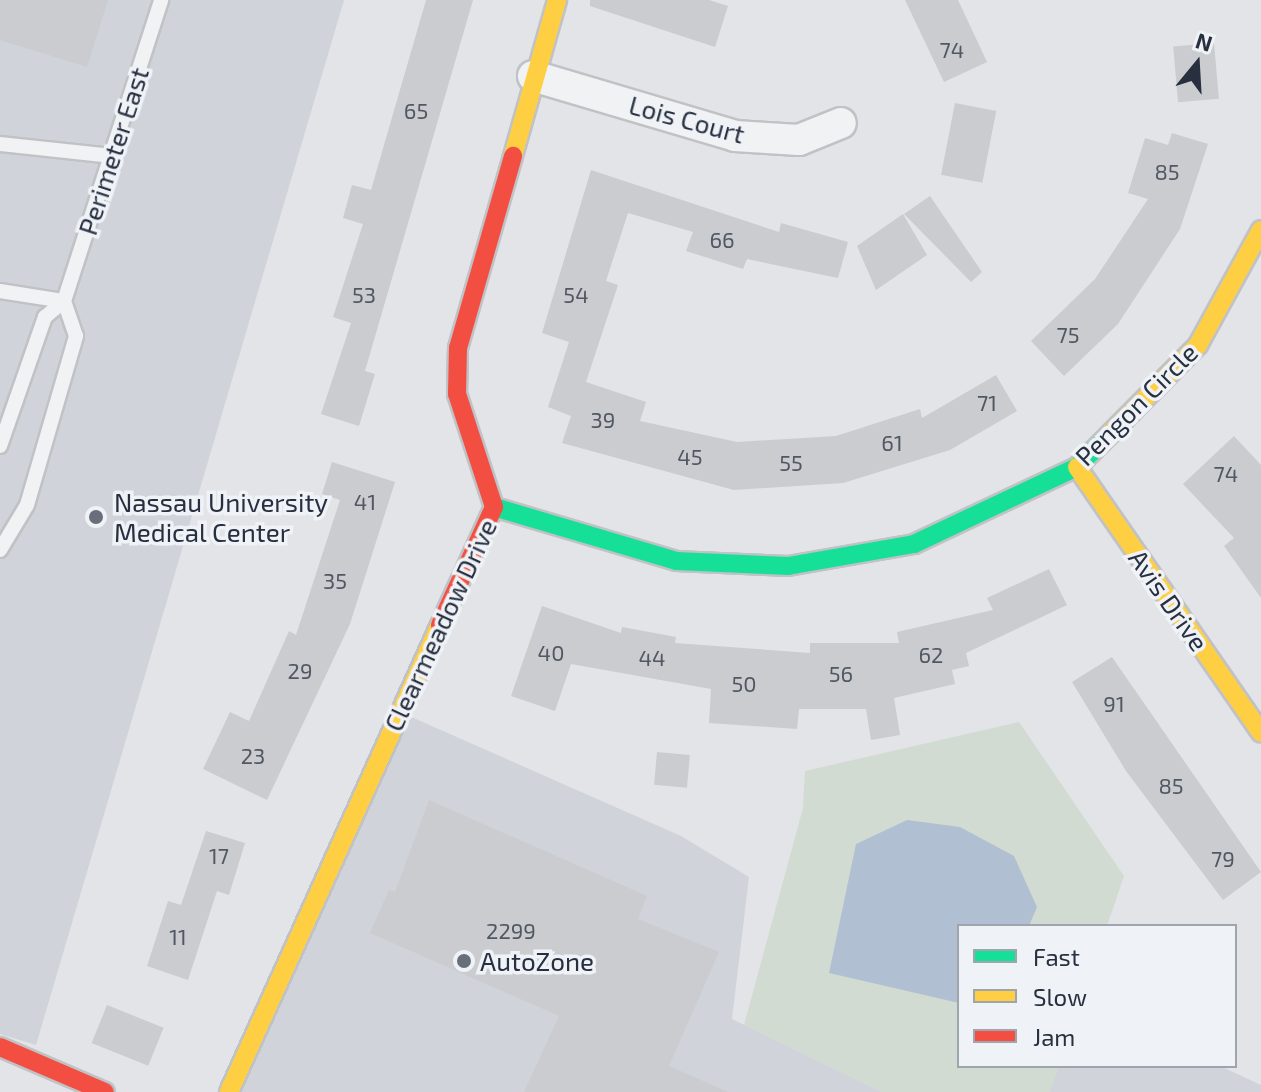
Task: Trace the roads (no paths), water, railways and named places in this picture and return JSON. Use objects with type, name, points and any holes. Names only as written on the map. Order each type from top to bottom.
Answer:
[{"type":"street","name":"Clearmeadow Drive","points":[[229,1092],[494,507],[457,394],[458,348],[557,0]]},
{"type":"street","name":"Lois Court","points":[[533,76],[735,136],[799,140],[841,123]]},
{"type":"street","name":"Pengon Circle","points":[[494,507],[664,558],[788,566],[914,544],[1077,467],[1198,345],[1261,230]]},
{"type":"street","name":"Avis Drive","points":[[1077,467],[1261,733]]},
{"type":"street","points":[[0,1047],[105,1092]]},
{"type":"lane","name":"Perimeter East","points":[[0,446],[45,317],[64,301],[161,0]]},
{"type":"lane","points":[[0,144],[112,156]]},
{"type":"lane","points":[[0,291],[64,301],[76,336],[27,505],[0,550]]},
{"type":"water","points":[[907,820],[960,827],[1014,856],[1037,907],[1030,924],[957,924],[957,1003],[829,973],[856,844]]},
{"type":"place","name":"Nassau University Medical Center","points":[[96,517]]},
{"type":"place","name":"AutoZone","points":[[464,961]]}]
